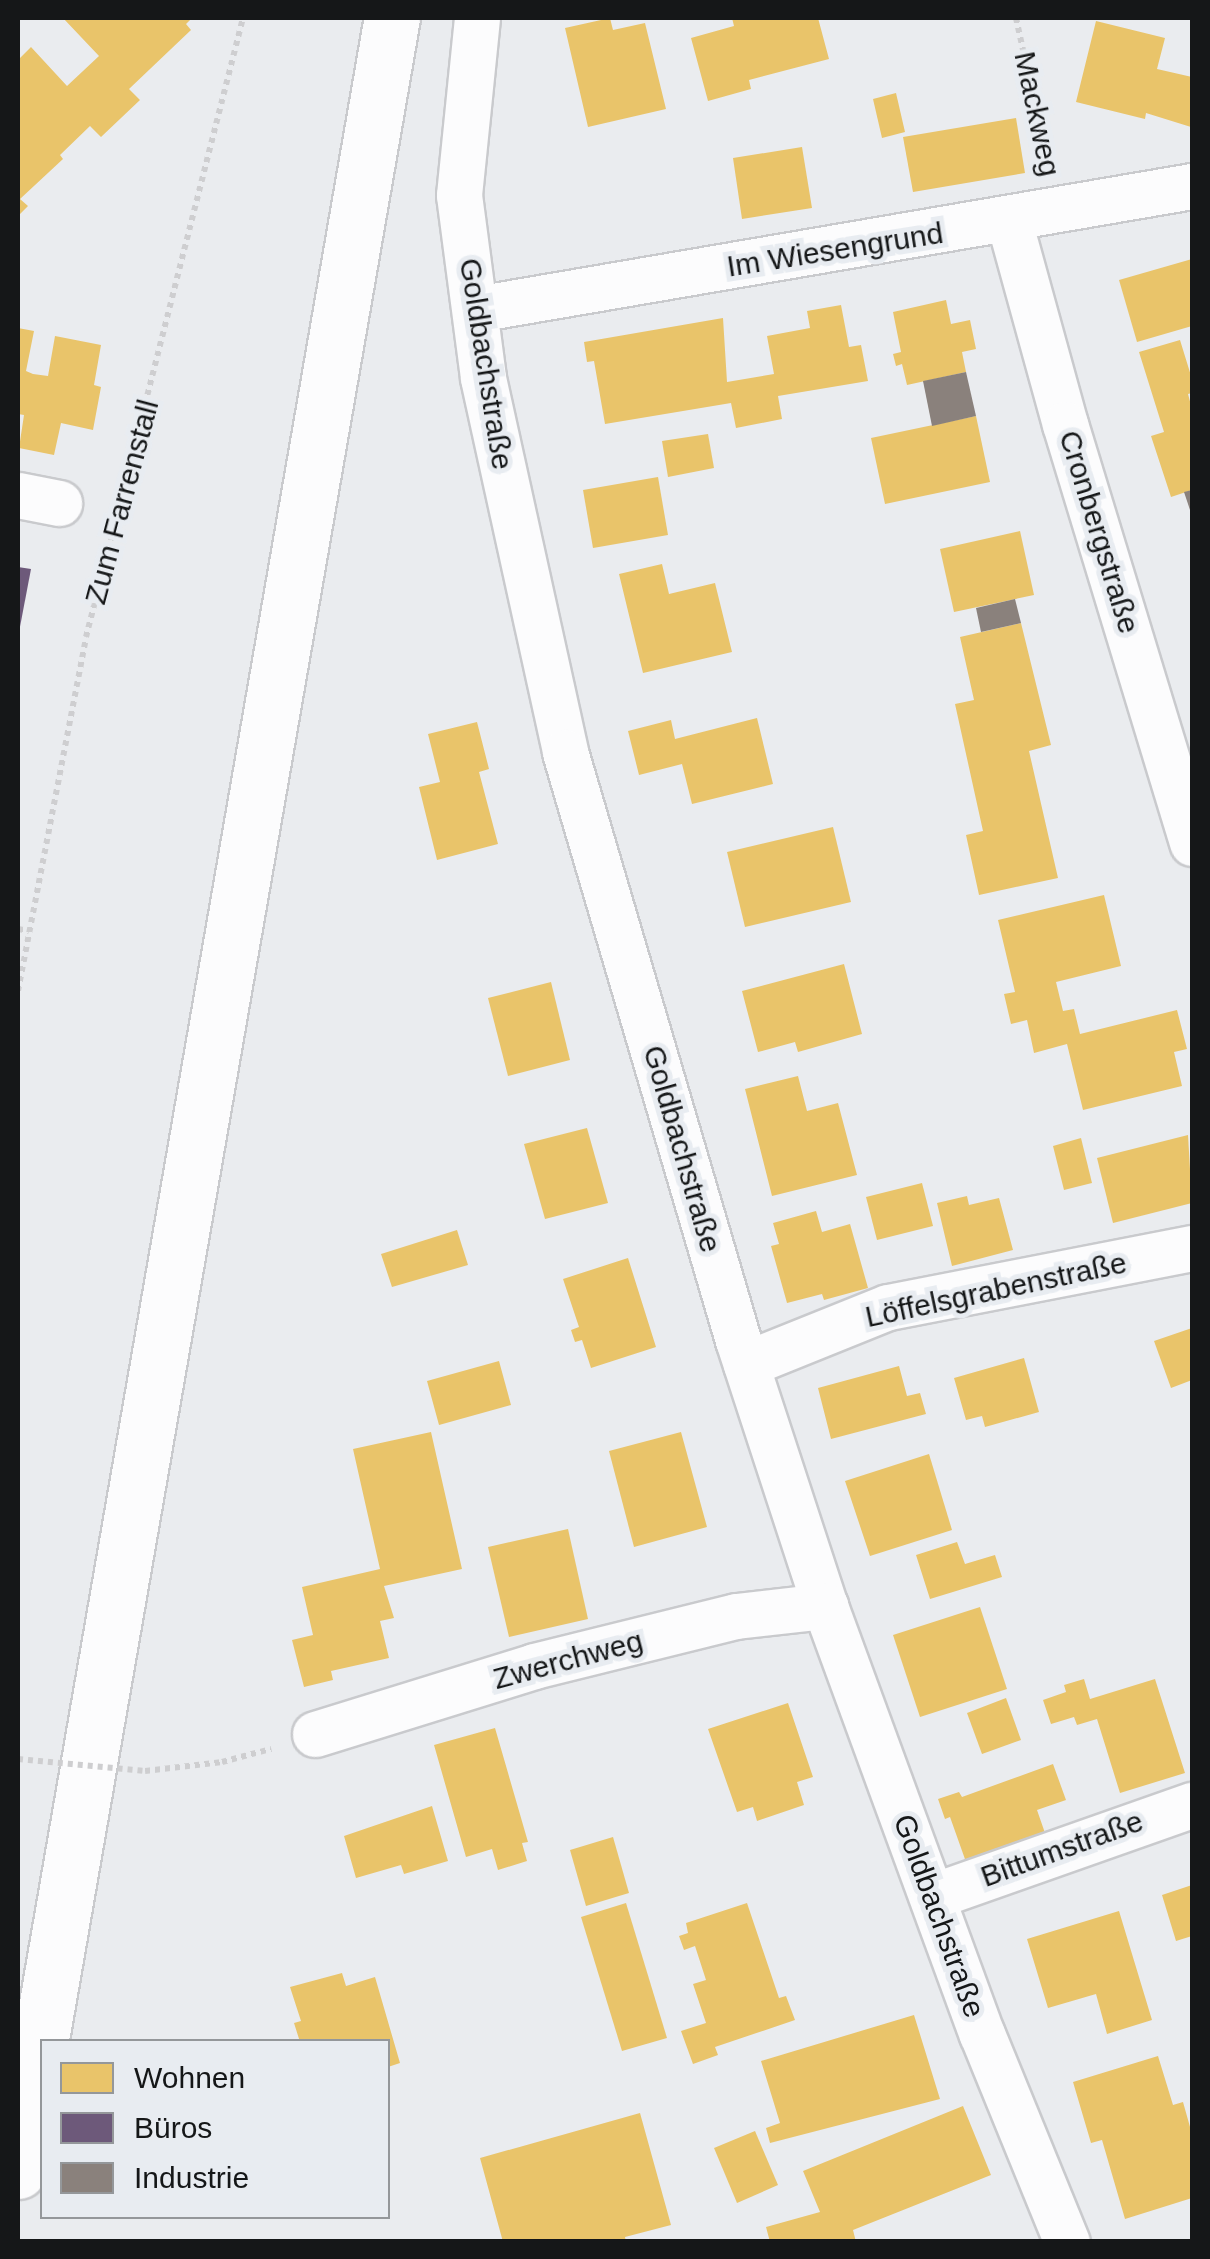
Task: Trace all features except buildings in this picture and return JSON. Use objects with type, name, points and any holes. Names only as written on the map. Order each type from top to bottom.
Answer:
[{"type":"main road","points":[[41,2039],[392,18]]},
{"type":"main road","points":[[18,2171],[40,2044]]},
{"type":"street","name":"Goldbachstraße","points":[[477,18],[459,195],[483,378],[566,752],[746,1364],[825,1606],[982,2034],[1067,2242]]},
{"type":"street","name":"Im Wiesengrund","points":[[476,309],[1192,186]]},
{"type":"street","name":"Cronbergstraße","points":[[1009,220],[1065,424],[1192,843]]},
{"type":"street","name":"Löffelsgrabenstraße","points":[[746,1364],[888,1307],[1192,1248]]},
{"type":"street","name":"Zwerchweg","points":[[315,1734],[534,1666],[736,1616],[825,1606]]},
{"type":"street","name":"Bittumstraße","points":[[932,1896],[1192,1805]]},
{"type":"path","name":"Zum Farrenstall","points":[[18,991],[86,637],[243,18]]},
{"type":"path","name":"Mackweg","points":[[1016,18],[1058,212]]},
{"type":"path","points":[[18,928],[29,931]]},
{"type":"path","points":[[18,1759],[145,1772],[222,1762]]}]
